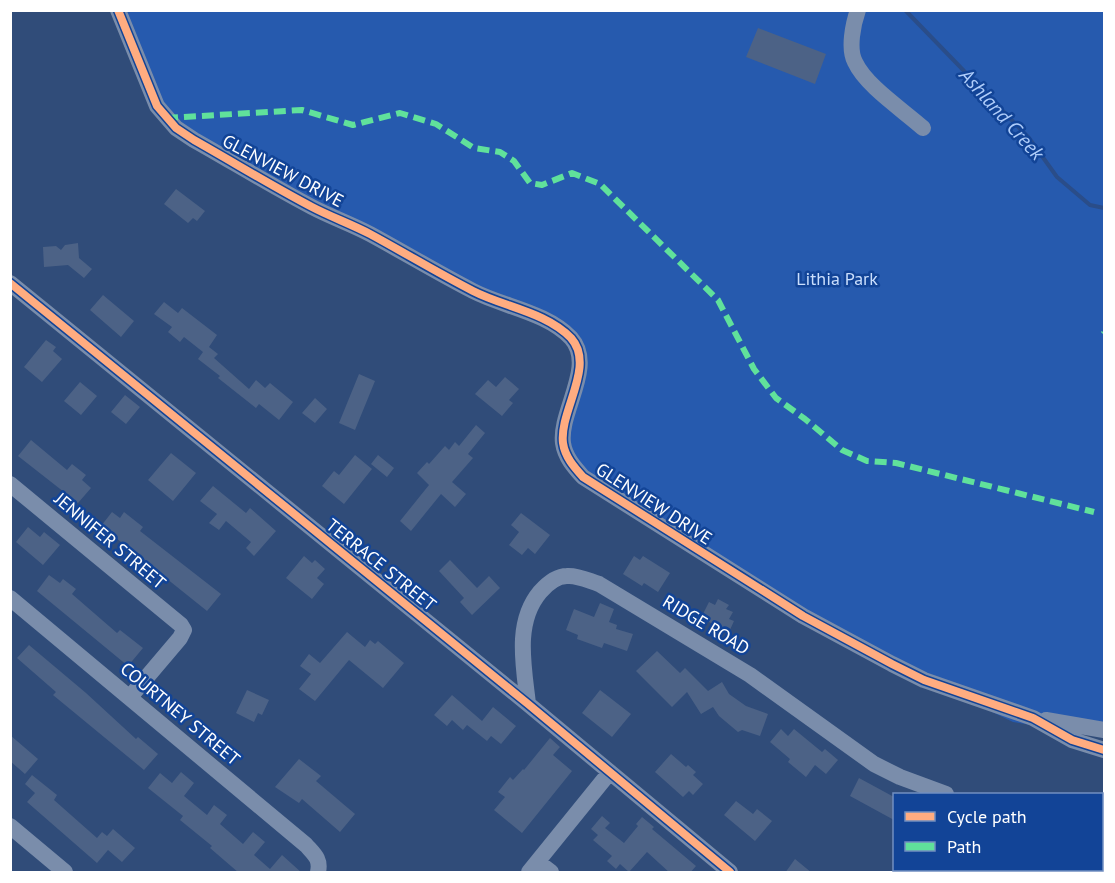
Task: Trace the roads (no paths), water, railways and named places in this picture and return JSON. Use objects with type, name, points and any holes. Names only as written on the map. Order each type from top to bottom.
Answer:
[{"type":"street","name":"GLENVIEW DRIVE","points":[[118,10],[157,106],[176,128],[314,208],[370,234],[424,266],[483,296],[546,321],[570,338],[580,356],[579,370],[565,419],[563,442],[567,459],[583,477],[803,616],[892,664],[924,680],[1033,718],[1072,740],[1104,750]]},
{"type":"street","points":[[858,10],[852,36],[854,61],[870,82],[923,128]]},
{"type":"street","name":"TERRACE STREET","points":[[10,283],[528,704],[730,873]]},
{"type":"street","name":"JENNIFER STREET","points":[[10,484],[181,625],[184,630],[180,638],[130,697]]},
{"type":"street","name":"RIDGE ROAD","points":[[528,704],[522,656],[524,627],[528,613],[534,599],[555,579],[567,576],[578,577],[599,584],[724,658],[812,717],[874,764],[941,793]]},
{"type":"street","name":"COURTNEY STREET","points":[[10,598],[306,845],[318,858],[319,868]]},
{"type":"street","points":[[1033,718],[1104,730]]},
{"type":"street","points":[[540,869],[610,772]]},
{"type":"street","points":[[10,826],[65,873]]},
{"type":"waterway","name":"Ashland Creek","points":[[905,10],[1029,138],[1057,177],[1090,205],[1104,208]]},
{"type":"park label","name":"Lithia Park","points":[[837,279]]}]
